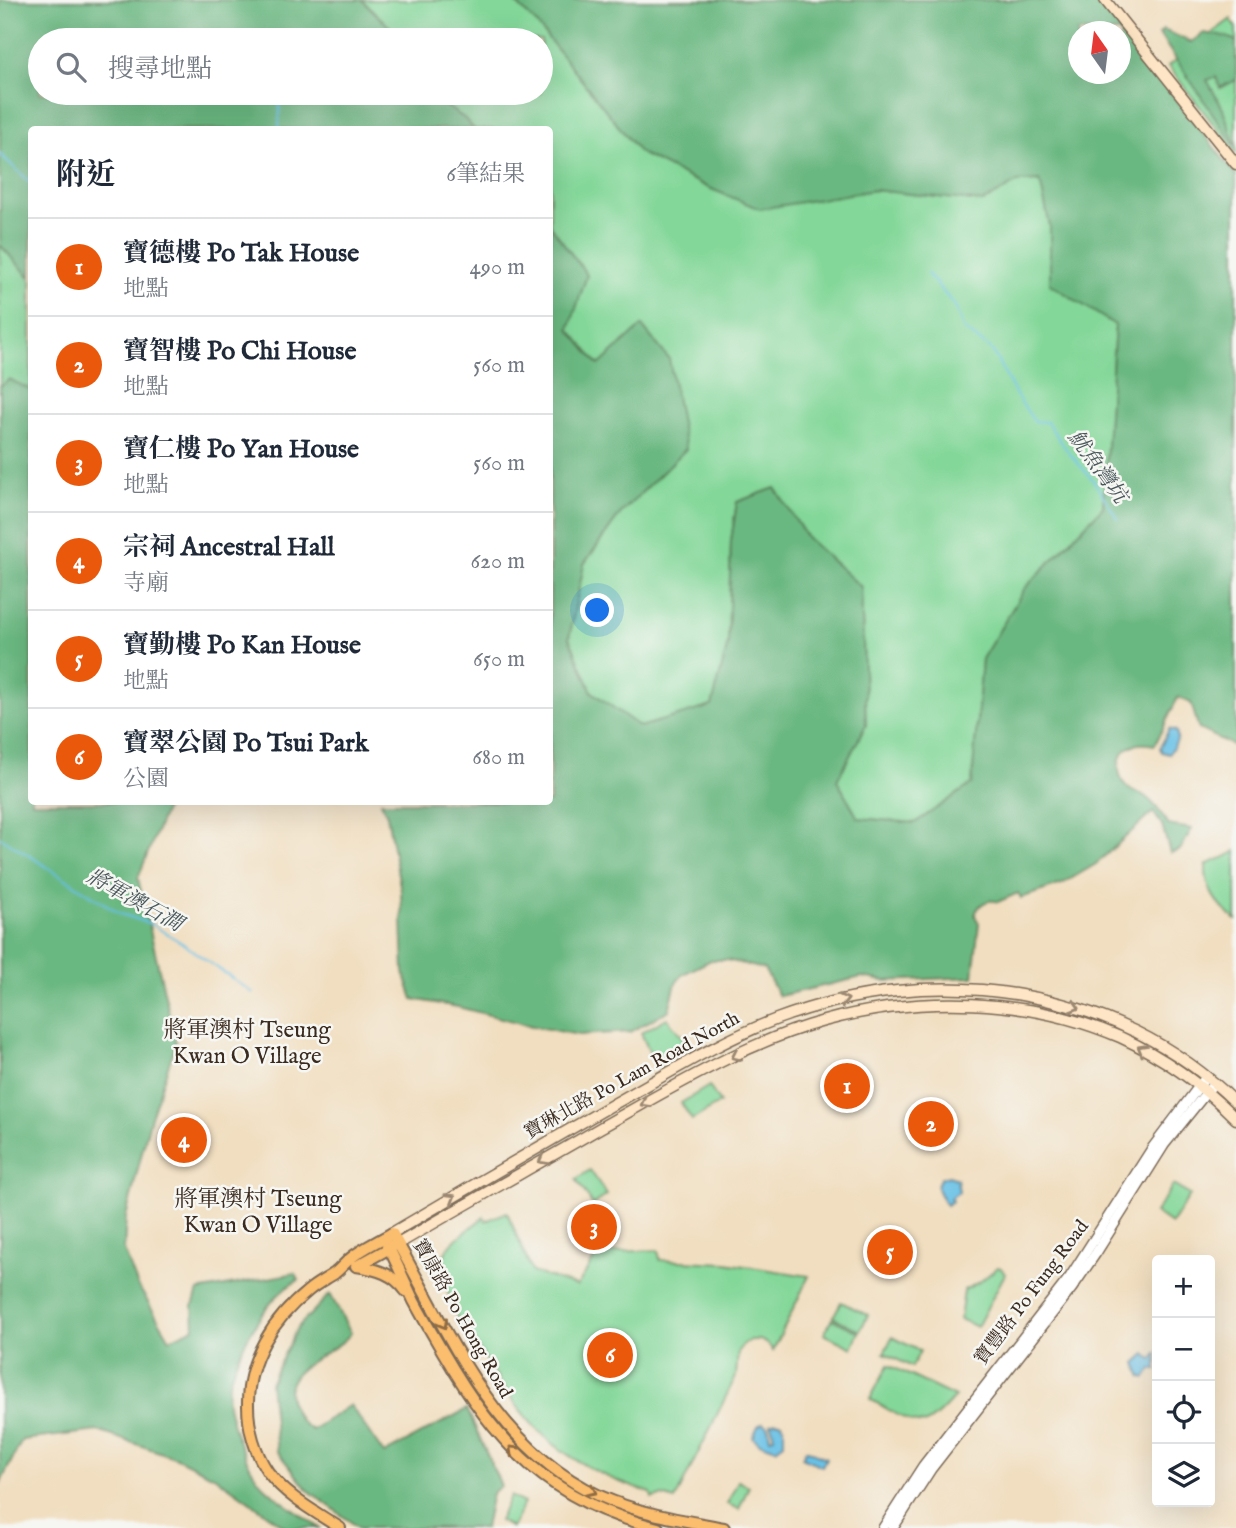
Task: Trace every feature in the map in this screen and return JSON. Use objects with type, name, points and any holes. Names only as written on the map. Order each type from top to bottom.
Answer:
[{"type":"main road","points":[[1105,0],[1236,164]]},
{"type":"main road","name":"寶琳北路 Po Lam Road North","points":[[337,1271],[356,1266],[391,1241],[702,1054],[779,1018],[849,998],[943,988],[1009,992],[1050,999],[1097,1014],[1134,1030],[1210,1080],[1236,1103]]},
{"type":"main road","name":"寶琳北路 Po Lam Road North","points":[[340,1528],[294,1498],[268,1471],[254,1443],[247,1410],[250,1379],[268,1334],[289,1307],[351,1258],[391,1241],[701,1073],[788,1033],[822,1021],[872,1010],[923,1005],[988,1006],[1027,1010],[1120,1037],[1171,1066],[1203,1089],[1236,1119]]},
{"type":"main road","name":"寶康路 Po Hong Road","points":[[391,1241],[415,1302],[479,1410],[499,1436],[555,1485],[590,1505],[658,1528]]},
{"type":"main road","name":"寶康路 Po Hong Road","points":[[391,1241],[480,1388],[505,1423],[532,1451],[572,1481],[602,1497],[654,1514],[724,1528]]},
{"type":"main road","points":[[356,1266],[376,1269],[394,1277],[415,1302]]},
{"type":"street","name":"寶豐路 Po Fung Road","points":[[883,1528],[923,1466],[1070,1277],[1153,1147],[1210,1080]]},
{"type":"street","name":"寶豐路 Po Fung Road","points":[[893,1528],[931,1469],[1072,1288],[1203,1089]]},
{"type":"green space","points":[[0,0],[362,0],[391,28],[28,28],[28,105],[445,105],[471,126],[28,126],[28,275],[0,245]]},
{"type":"green space","points":[[362,0],[513,0],[540,28],[391,28]]},
{"type":"green space","points":[[513,0],[1098,0],[1115,21],[1068,21],[1068,84],[1131,84],[1131,42],[1236,175],[1236,747],[1199,729],[1191,703],[1178,697],[1155,745],[1131,746],[1121,757],[1119,773],[1128,788],[1150,800],[1168,825],[1192,829],[1180,850],[1170,853],[1162,825],[1153,812],[1096,864],[1062,884],[1021,898],[1018,893],[998,902],[983,903],[975,916],[979,923],[973,977],[884,981],[862,977],[779,996],[764,969],[727,960],[711,960],[683,974],[676,983],[669,1010],[630,1032],[579,1035],[413,999],[404,972],[401,891],[387,815],[382,805],[553,805],[553,229],[587,275],[569,329],[599,365],[642,326],[669,359],[686,449],[621,513],[584,564],[569,638],[592,692],[640,727],[712,706],[728,644],[731,541],[737,502],[775,488],[807,538],[861,587],[866,725],[837,780],[858,818],[915,823],[972,784],[982,659],[1025,588],[1103,507],[1115,325],[1050,284],[1050,226],[1040,181],[1018,182],[983,202],[874,190],[760,209],[709,188],[640,153],[553,44],[553,28],[540,28]]},
{"type":"green space","points":[[1231,19],[1236,28],[1236,153],[1168,66]]},
{"type":"green space","points":[[1163,30],[1191,42],[1204,33],[1236,41],[1236,80],[1220,88],[1216,77],[1207,80],[1223,109],[1236,148],[1159,34]]},
{"type":"green space","points":[[553,44],[640,153],[709,188],[760,208],[874,190],[983,202],[1018,182],[1040,181],[1050,226],[1050,284],[1115,325],[1103,507],[1025,588],[982,659],[972,784],[915,823],[857,818],[837,780],[866,725],[861,587],[807,538],[775,488],[737,502],[731,541],[728,644],[712,706],[640,727],[592,692],[569,638],[584,564],[621,513],[686,449],[599,365],[569,329],[587,275],[553,229],[553,126],[471,126],[445,105],[553,105]]},
{"type":"green space","points":[[0,245],[28,275],[28,389],[9,380],[0,387]]},
{"type":"green space","points":[[9,379],[28,388],[28,805],[167,805],[138,878],[176,1043],[150,1120],[126,1217],[124,1250],[137,1284],[170,1339],[194,1328],[193,1306],[198,1291],[295,1273],[299,1280],[271,1303],[247,1339],[231,1375],[228,1399],[238,1440],[257,1478],[277,1497],[320,1528],[287,1528],[214,1476],[177,1458],[98,1431],[22,1440],[0,1484],[0,387]]},
{"type":"green space","points":[[1236,851],[1236,920],[1213,896],[1206,866]]},
{"type":"green space","points":[[667,1018],[691,1048],[656,1067],[641,1033]]},
{"type":"green space","points":[[709,1086],[720,1103],[692,1120],[681,1103]]},
{"type":"green space","points":[[590,1170],[607,1195],[593,1205],[576,1179]]},
{"type":"green space","points":[[1173,1185],[1190,1195],[1171,1224],[1155,1213]]},
{"type":"green space","points":[[507,1212],[532,1272],[577,1286],[598,1253],[658,1250],[660,1260],[726,1263],[809,1276],[773,1351],[768,1344],[760,1340],[751,1340],[738,1351],[736,1376],[675,1500],[662,1496],[652,1498],[651,1493],[592,1469],[552,1442],[531,1423],[514,1402],[458,1319],[444,1278],[443,1258],[455,1240],[484,1217],[486,1221]]},
{"type":"green space","points":[[998,1267],[1005,1274],[977,1327],[960,1319],[964,1290]]},
{"type":"green space","points":[[330,1294],[351,1333],[299,1371],[292,1381],[289,1392],[298,1417],[312,1430],[350,1405],[384,1454],[467,1409],[501,1486],[492,1493],[485,1528],[359,1528],[308,1490],[277,1451],[270,1383],[297,1328]]},
{"type":"green space","points":[[841,1302],[868,1315],[860,1331],[833,1317]]},
{"type":"green space","points":[[832,1319],[859,1332],[852,1348],[824,1334]]},
{"type":"green space","points":[[892,1337],[920,1351],[912,1367],[884,1353]]},
{"type":"green space","points":[[888,1365],[955,1397],[926,1423],[906,1419],[870,1399]]},
{"type":"green space","points":[[738,1481],[749,1486],[739,1509],[727,1504]]},
{"type":"green space","points":[[510,1496],[524,1503],[512,1528],[499,1521]]},
{"type":"water","points":[[1169,729],[1176,731],[1177,738],[1169,754],[1162,752],[1160,748]]},
{"type":"water","points":[[949,1176],[957,1179],[959,1192],[950,1198],[952,1201],[947,1205],[938,1192],[937,1185],[941,1178]]},
{"type":"water","points":[[1146,1354],[1151,1359],[1152,1369],[1146,1378],[1142,1377],[1136,1363]]},
{"type":"water","points":[[781,1422],[784,1427],[784,1443],[776,1449],[759,1443],[753,1437],[758,1426],[763,1423],[768,1426],[770,1438],[774,1437],[771,1424]]},
{"type":"water","points":[[806,1449],[826,1458],[822,1466],[802,1457]]},
{"type":"waterway","points":[[279,126],[280,105]]},
{"type":"waterway","points":[[0,154],[28,180]]},
{"type":"waterway","name":"魷魚灣坑","points":[[927,273],[955,306],[964,330],[992,350],[1016,395],[1034,421],[1047,422],[1093,480],[1118,519]]},
{"type":"waterway","name":"將軍澳石澗","points":[[0,837],[121,914],[151,924],[182,943],[253,993]]},
{"type":"place","name":"寶德樓 Po Tak House","points":[[847,1086]]},
{"type":"place","name":"寶智樓 Po Chi House","points":[[931,1124]]},
{"type":"place","name":"宗祠 Ancestral Hall","points":[[184,1140]]},
{"type":"place","name":"寶仁樓 Po Yan House","points":[[594,1227]]},
{"type":"place","name":"寶勤樓 Po Kan House","points":[[890,1252]]},
{"type":"place","name":"寶翠公園 Po Tsui Park","points":[[610,1355]]},
{"type":"district","name":"將軍澳村 Tseung Kwan O Village","points":[[247,1043]]},
{"type":"district","name":"將軍澳村 Tseung Kwan O Village","points":[[258,1212]]}]
